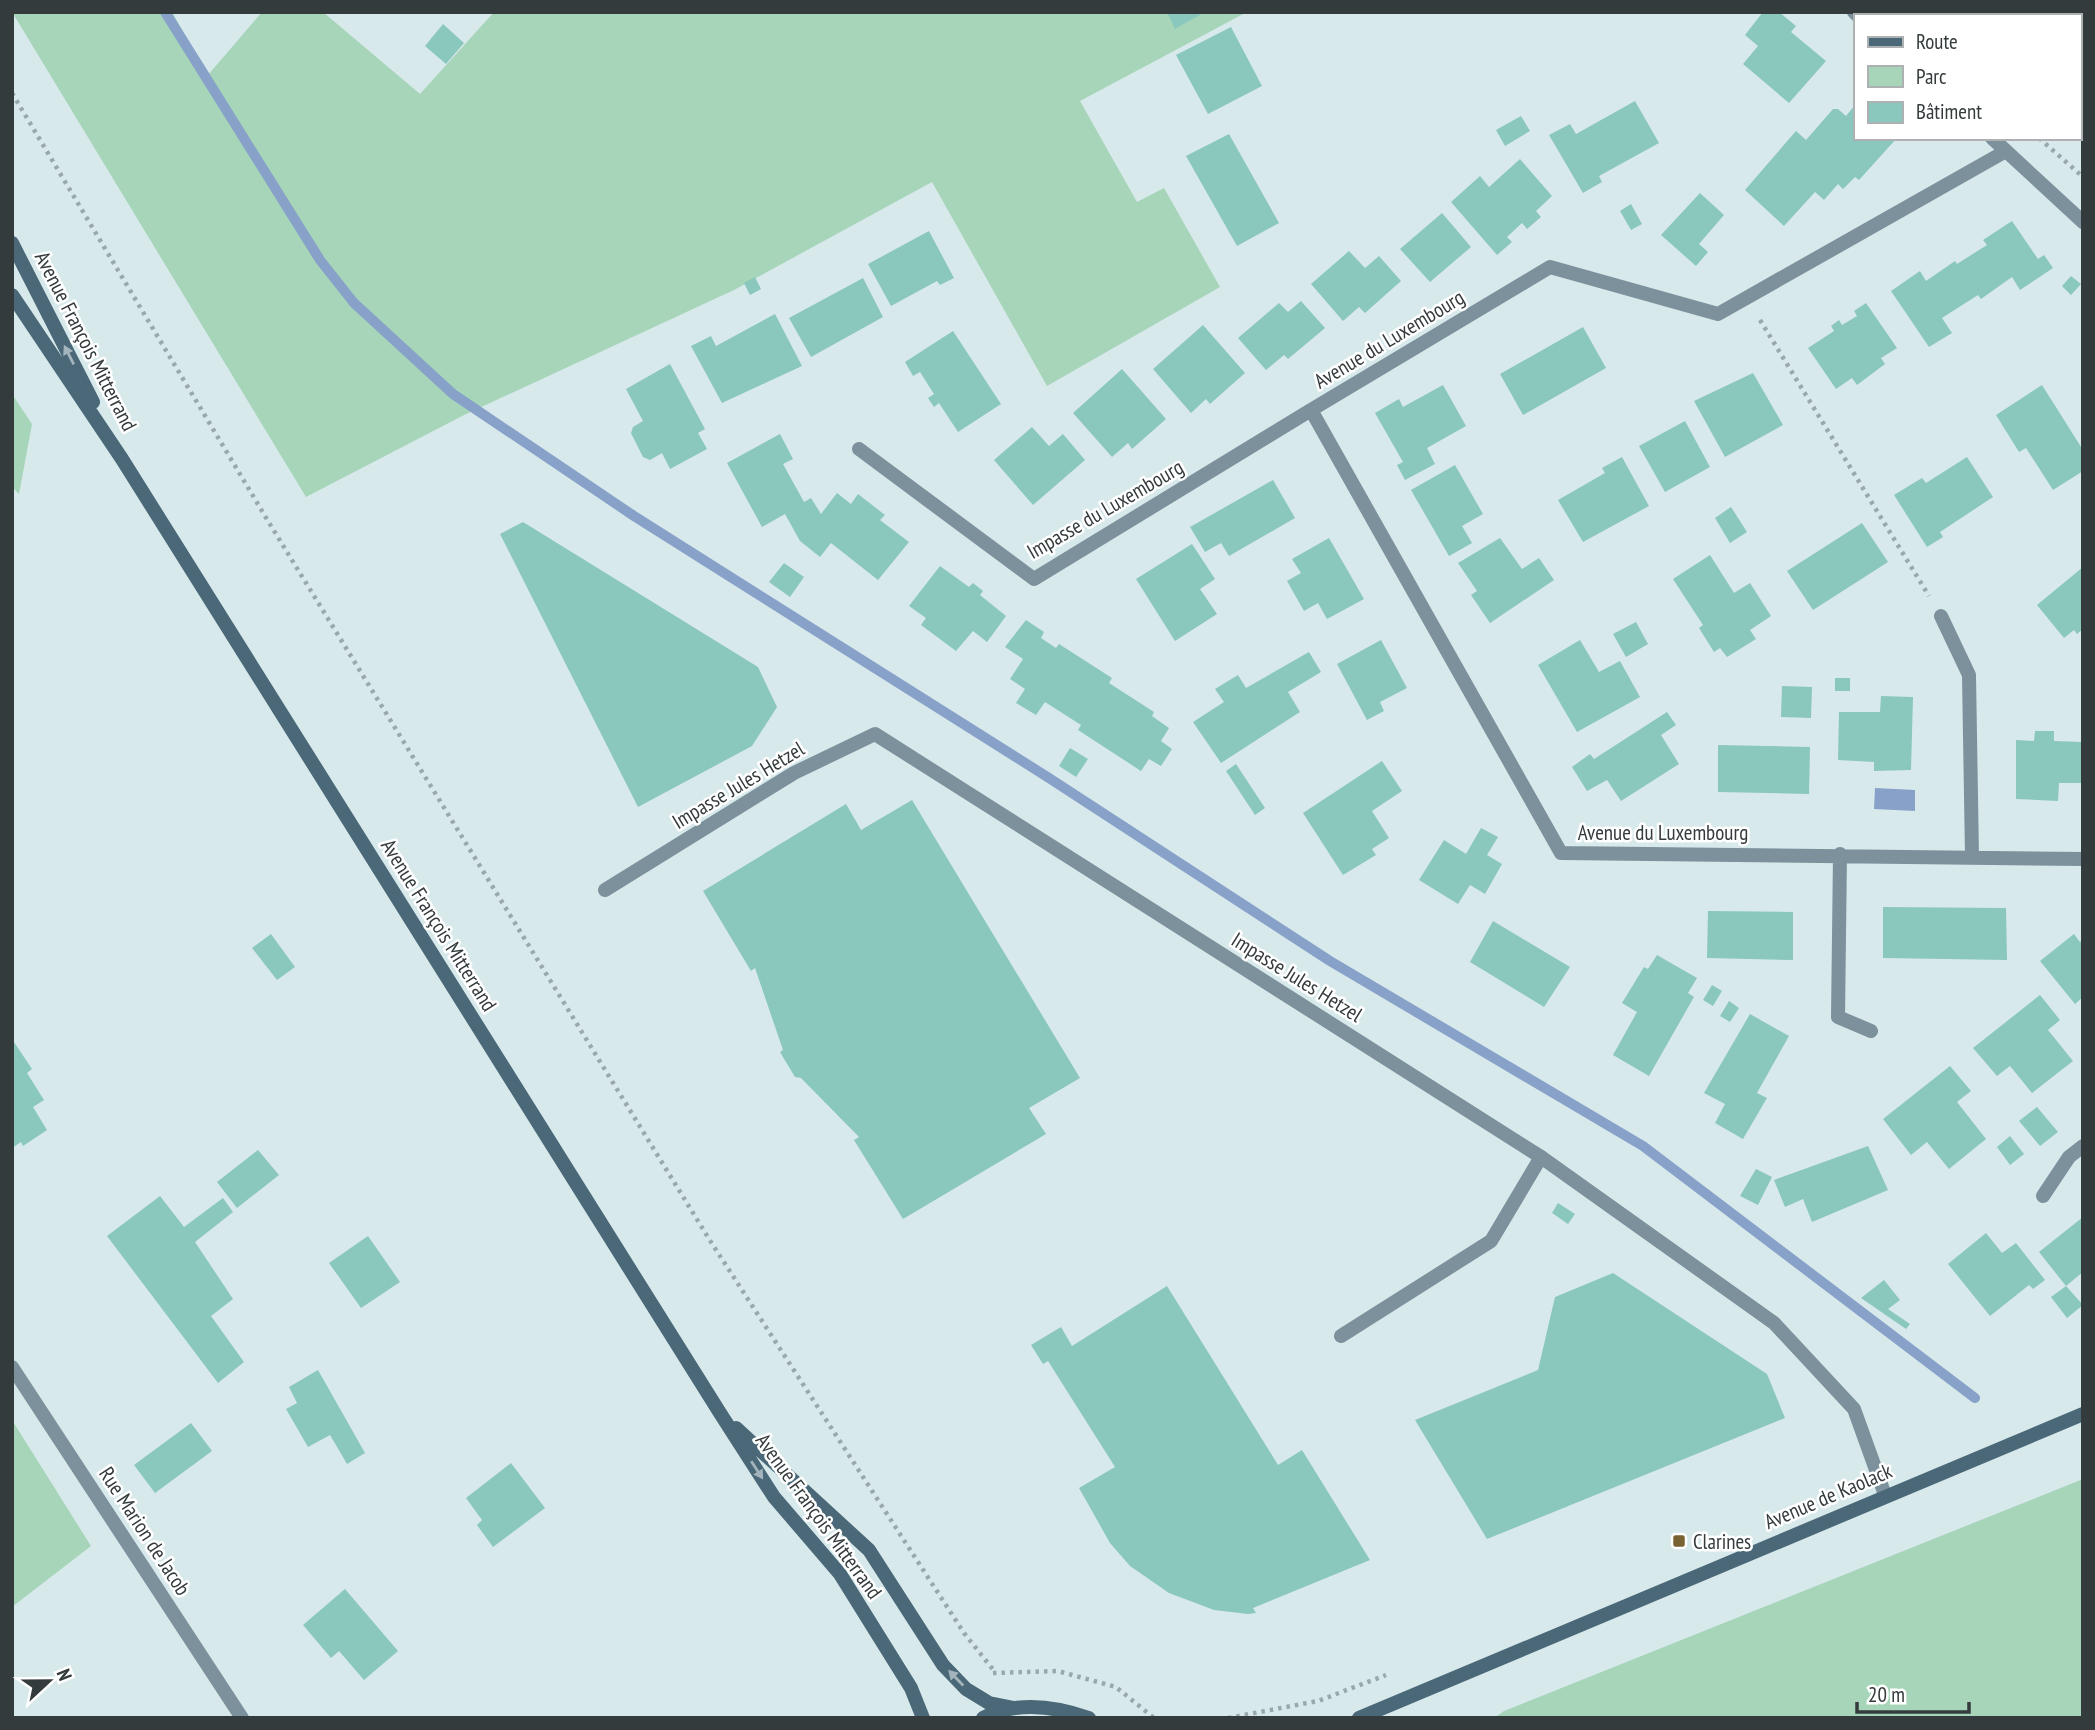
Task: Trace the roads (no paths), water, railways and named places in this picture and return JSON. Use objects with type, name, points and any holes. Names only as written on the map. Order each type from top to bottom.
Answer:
[{"type":"main road","name":"Avenue François Mitterrand","points":[[12,243],[122,459]]},
{"type":"main road","name":"Avenue François Mitterrand","points":[[12,295],[122,459],[774,1497],[839,1574],[911,1688],[923,1718]]},
{"type":"main road","name":"Avenue François Mitterrand","points":[[720,1413],[869,1550],[943,1665],[966,1689],[989,1703],[1014,1708]]},
{"type":"main road","name":"Avenue de Kaolack","points":[[1359,1718],[2083,1414]]},
{"type":"main road","points":[[982,1718],[1014,1708],[1065,1710],[1089,1718]]},
{"type":"street","points":[[1994,140],[2083,222]]},
{"type":"street","name":"Avenue du Luxembourg","points":[[2006,151],[1718,314],[1550,267],[1311,410],[1561,853],[1840,854],[2083,859]]},
{"type":"street","name":"Impasse du Luxembourg","points":[[859,449],[1034,579],[1311,410]]},
{"type":"street","points":[[1941,616],[1969,675],[1972,856]]},
{"type":"street","name":"Impasse Jules Hetzel","points":[[605,890],[794,773],[875,734],[1541,1157],[1774,1322],[1854,1409],[1885,1495]]},
{"type":"street","points":[[1840,854],[1838,1017],[1871,1031]]},
{"type":"street","points":[[2043,1196],[2069,1157],[2083,1146]]},
{"type":"street","points":[[1341,1336],[1491,1241],[1541,1157]]},
{"type":"street","name":"Rue Marion de Jacob","points":[[12,1367],[242,1718]]},
{"type":"water","points":[[1875,788],[1915,790],[1915,811],[1874,809]]},
{"type":"waterway","points":[[165,12],[320,260],[354,303],[453,394],[634,516],[1049,778],[1330,961],[1643,1146],[1975,1398]]},
{"type":"place","name":"Clarines","points":[[1679,1541]]}]
